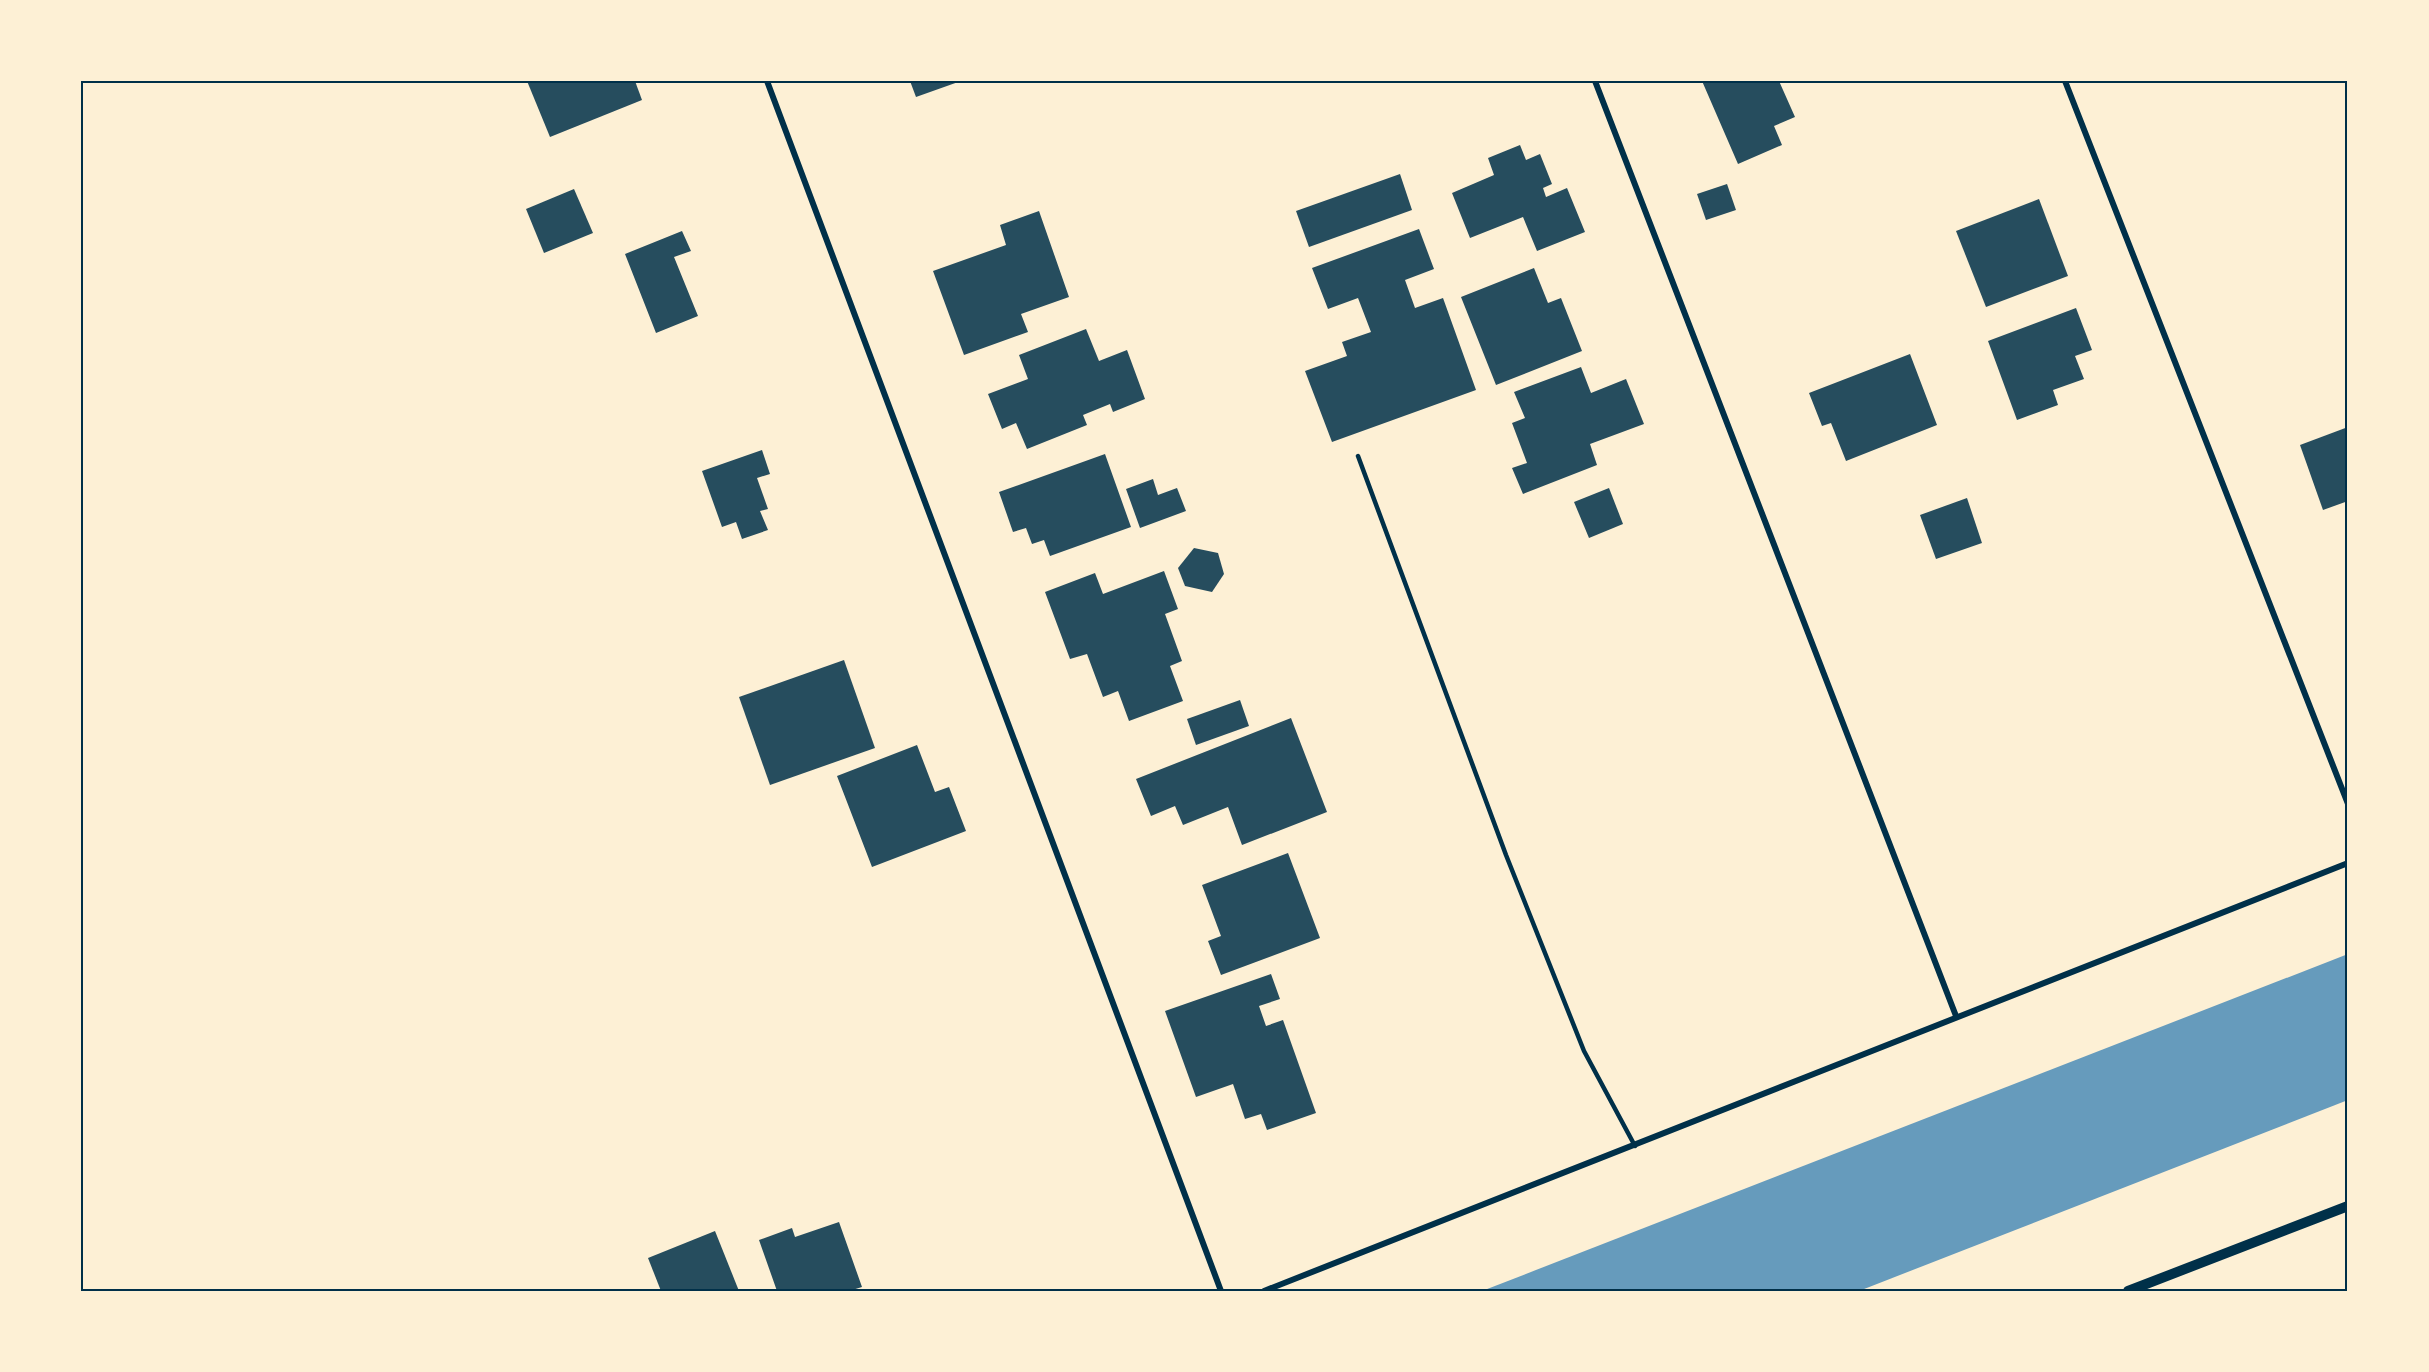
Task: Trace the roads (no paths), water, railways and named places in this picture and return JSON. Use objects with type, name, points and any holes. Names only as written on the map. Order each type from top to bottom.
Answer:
[{"type":"street","points":[[767,81],[1221,1291]]},
{"type":"street","points":[[1595,81],[1956,1016]]},
{"type":"street","points":[[2065,81],[2348,804]]},
{"type":"street","points":[[1264,1291],[2348,863]]},
{"type":"street","points":[[2128,1291],[2348,1206]]},
{"type":"lane","points":[[1358,456],[1506,855],[1584,1051],[1636,1146]]},
{"type":"water","points":[[2348,954],[2348,1100],[1859,1291],[1482,1291]]}]
